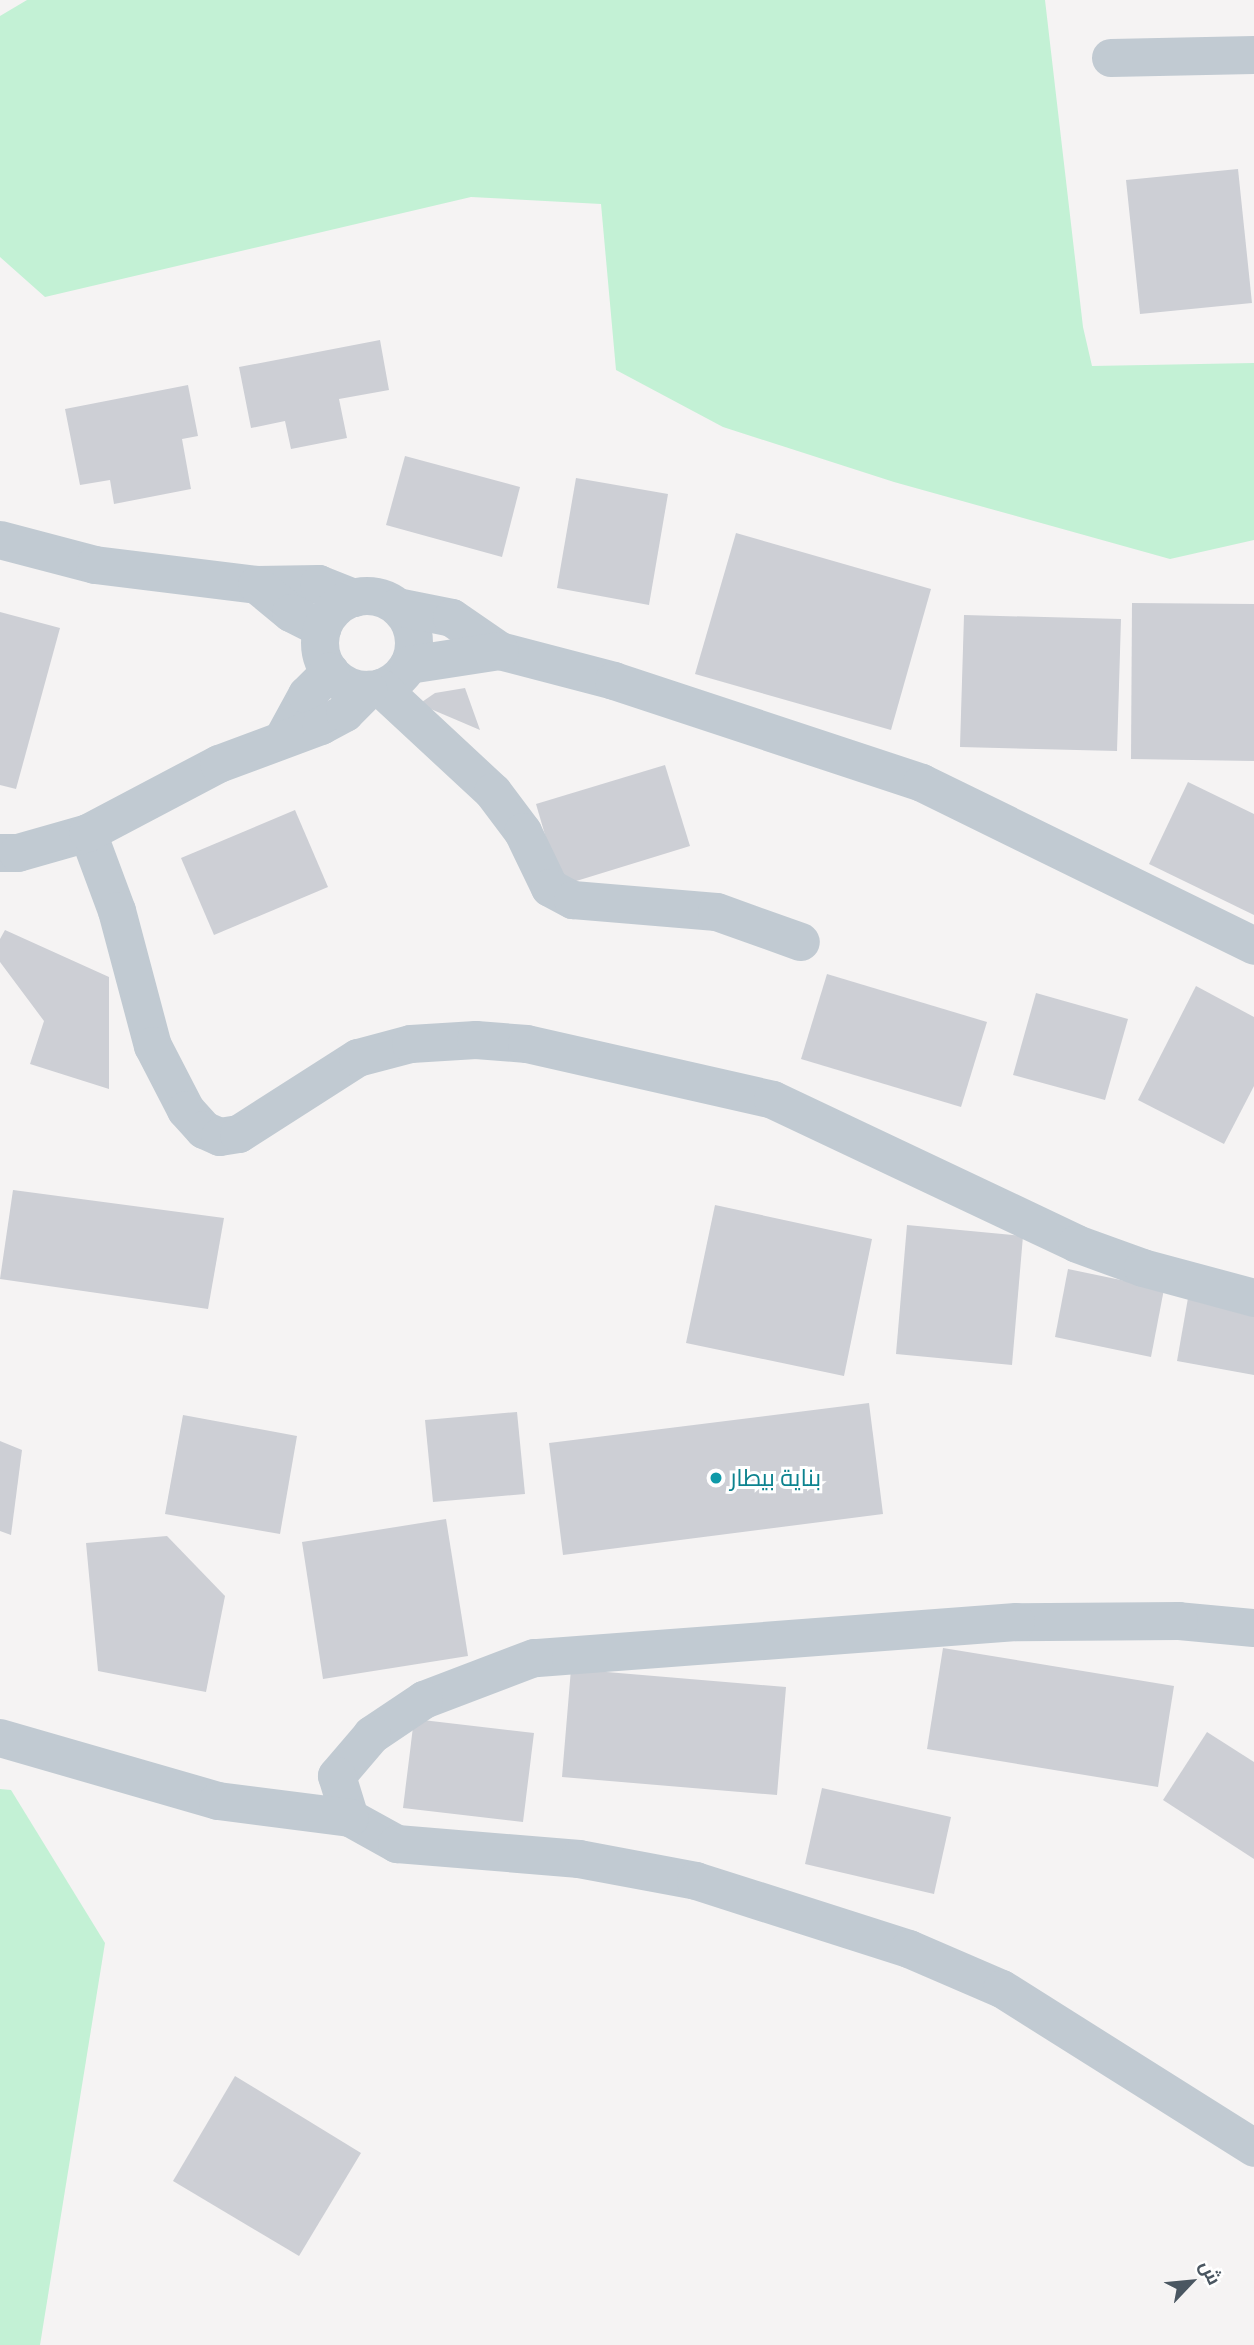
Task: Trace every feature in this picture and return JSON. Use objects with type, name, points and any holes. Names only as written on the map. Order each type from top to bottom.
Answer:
[{"type":"street","points":[[1111,58],[1254,55]]},
{"type":"street","points":[[0,540],[95,565],[257,585],[320,584],[354,598],[385,599],[398,607],[452,618],[500,651],[614,681],[922,783],[1254,946]]},
{"type":"street","points":[[257,585],[291,613],[322,629]]},
{"type":"street","points":[[354,598],[334,609],[322,629],[320,643],[330,672],[353,688],[500,651]]},
{"type":"street","points":[[0,853],[18,853],[88,833],[219,764],[284,737],[321,726],[345,713],[386,681],[414,634],[398,607]]},
{"type":"street","points":[[284,737],[307,695],[330,672]]},
{"type":"street","points":[[386,681],[493,792],[523,832],[550,888],[573,900],[717,912],[802,942]]},
{"type":"street","points":[[88,833],[117,911],[153,1046],[186,1110],[212,1134],[239,1134],[358,1058],[411,1044],[476,1040],[527,1044],[772,1100],[1077,1244],[1143,1268],[1254,1298]]},
{"type":"street","points":[[349,1818],[337,1776],[372,1735],[424,1700],[534,1658],[1016,1622],[1179,1621],[1254,1628]]},
{"type":"street","points":[[0,1738],[218,1801],[349,1818],[397,1844],[579,1859],[696,1881],[909,1949],[1002,1989],[1254,2148]]},
{"type":"green space","points":[[27,0],[1045,0],[1083,327],[1092,366],[1254,363],[1254,540],[1170,559],[894,482],[723,427],[616,370],[601,204],[471,197],[45,297],[0,257],[0,16]]},
{"type":"green space","points":[[0,1789],[11,1790],[105,1943],[40,2345],[0,2345]]},
{"type":"building","points":[[1238,169],[1252,303],[1140,314],[1126,180]]},
{"type":"building","points":[[380,340],[389,390],[339,399],[347,438],[291,449],[285,421],[251,428],[239,367]]},
{"type":"building","points":[[188,385],[198,436],[182,439],[191,489],[114,504],[110,480],[80,485],[65,409]]},
{"type":"building","points":[[405,456],[520,487],[502,557],[386,525]]},
{"type":"building","points":[[576,478],[668,494],[649,605],[557,588]]},
{"type":"building","points":[[736,533],[931,589],[891,730],[695,674]]},
{"type":"building","points":[[1132,603],[1254,604],[1254,761],[1131,759]]},
{"type":"building","points":[[0,612],[60,628],[16,789],[0,785]]},
{"type":"building","points":[[964,615],[1121,619],[1117,751],[960,747]]},
{"type":"building","points":[[465,688],[480,730],[419,704],[435,693]]},
{"type":"building","points":[[665,765],[690,846],[560,886],[536,804]]},
{"type":"building","points":[[1188,782],[1254,814],[1254,915],[1149,864]]},
{"type":"building","points":[[295,810],[328,887],[214,935],[181,858]]},
{"type":"building","points":[[5,930],[109,977],[109,1089],[30,1064],[44,1021],[0,962],[0,939]]},
{"type":"building","points":[[827,974],[987,1022],[961,1107],[801,1059]]},
{"type":"building","points":[[1196,986],[1254,1017],[1254,1086],[1224,1144],[1138,1100]]},
{"type":"building","points":[[1036,993],[1128,1019],[1105,1100],[1013,1075]]},
{"type":"building","points":[[13,1190],[224,1218],[208,1309],[0,1279]]},
{"type":"building","points":[[715,1205],[872,1239],[844,1376],[686,1343]]},
{"type":"building","points":[[907,1225],[1023,1236],[1012,1365],[896,1354]]},
{"type":"building","points":[[1068,1269],[1164,1289],[1151,1357],[1055,1337]]},
{"type":"building","points":[[1188,1298],[1254,1310],[1254,1375],[1177,1361]]},
{"type":"building","name":"بناية بيطار","points":[[869,1403],[883,1514],[563,1555],[549,1443]]},
{"type":"building","points":[[517,1412],[525,1494],[433,1502],[425,1420]]},
{"type":"building","points":[[183,1415],[297,1436],[280,1534],[165,1514]]},
{"type":"building","points":[[0,1441],[22,1450],[11,1535],[0,1531]]},
{"type":"building","points":[[446,1519],[468,1656],[323,1679],[302,1542]]},
{"type":"building","points":[[167,1536],[225,1596],[206,1692],[98,1671],[86,1543]]},
{"type":"building","points":[[943,1648],[1174,1686],[1158,1787],[927,1749]]},
{"type":"building","points":[[571,1669],[786,1687],[777,1795],[562,1777]]},
{"type":"building","points":[[414,1719],[534,1733],[523,1822],[403,1808]]},
{"type":"building","points":[[1207,1732],[1254,1762],[1254,1859],[1163,1800]]},
{"type":"building","points":[[822,1788],[951,1817],[934,1894],[805,1864]]},
{"type":"building","points":[[235,2076],[361,2153],[299,2256],[173,2181]]},
{"type":"place","name":"بناية بيطار","points":[[716,1478]]}]
